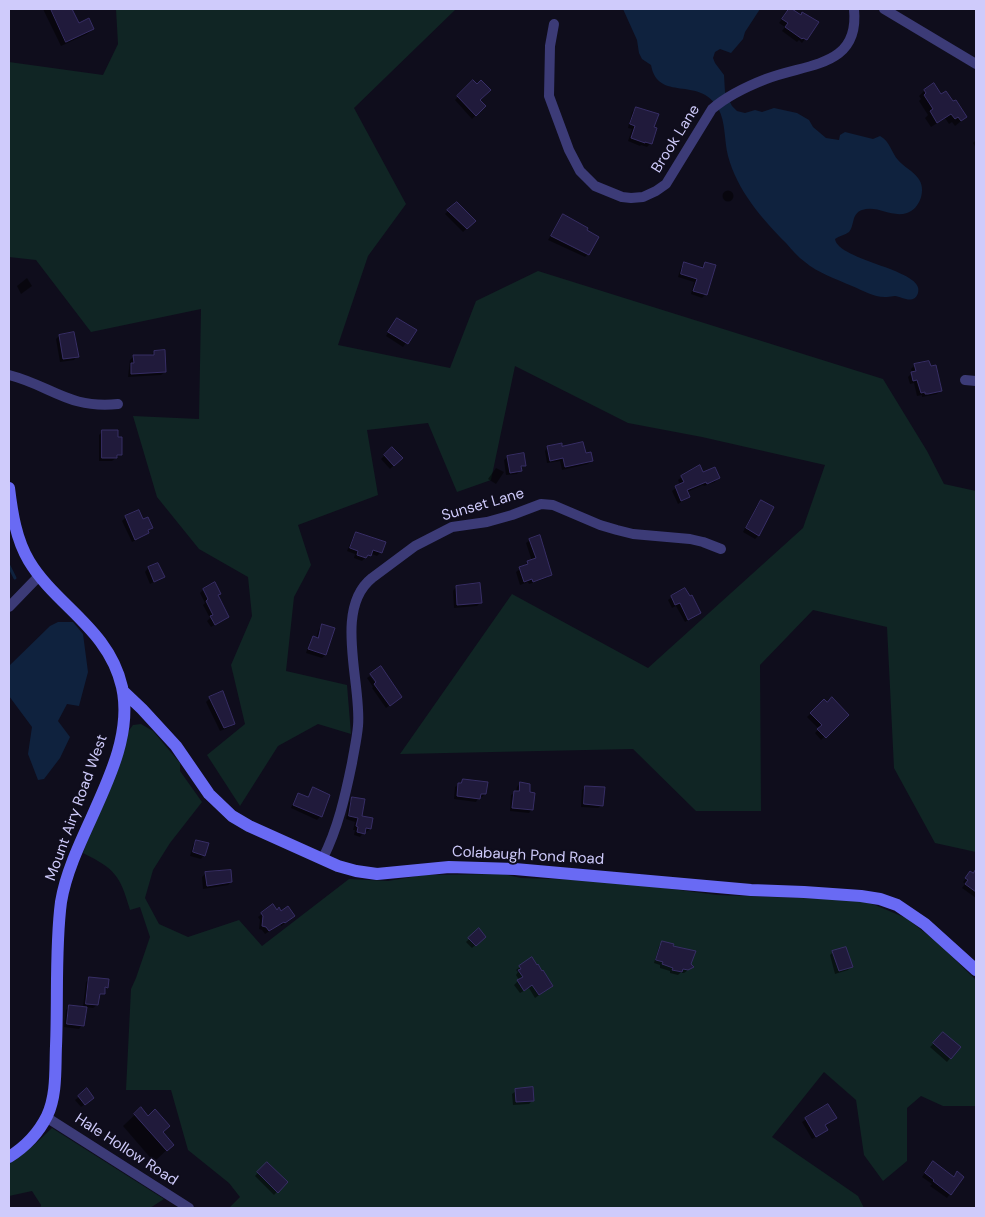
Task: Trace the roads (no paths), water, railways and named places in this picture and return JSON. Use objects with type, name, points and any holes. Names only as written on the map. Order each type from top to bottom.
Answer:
[{"type":"street","name":"Brook Lane","points":[[554,24],[550,46],[549,96],[568,150],[580,170],[595,186],[622,197],[631,198],[643,197],[656,191],[671,177],[712,109],[721,101],[766,79],[808,68],[833,57],[844,49],[853,37],[854,9]]},
{"type":"street","points":[[884,9],[976,64]]},
{"type":"street","points":[[9,375],[69,400],[101,406],[118,404]]},
{"type":"street","points":[[965,380],[976,380]]},
{"type":"street","name":"Mount Airy Road West","points":[[9,488],[14,519],[21,545],[28,560],[40,576],[79,616],[100,642],[113,663],[122,691],[124,718],[120,742],[112,768],[72,865],[62,899],[52,1100],[46,1116],[31,1139],[9,1157]]},
{"type":"street","name":"Sunset Lane","points":[[322,858],[334,836],[342,810],[357,737],[359,716],[353,660],[352,625],[357,598],[366,582],[415,546],[452,527],[512,516],[541,504],[553,505],[600,525],[633,534],[690,539],[722,549]]},
{"type":"street","points":[[9,607],[40,576]]},
{"type":"street","name":"Colabaugh Pond Road","points":[[122,691],[171,741],[210,794],[232,816],[249,826],[338,866],[377,874],[449,867],[507,868],[751,890],[880,899],[897,906],[925,924],[976,970]]},
{"type":"street","name":"Hale Hollow Road","points":[[46,1116],[189,1208]]},
{"type":"water","points":[[623,9],[760,9],[745,32],[743,39],[731,53],[720,49],[715,52],[713,58],[724,75],[725,92],[732,106],[737,111],[745,113],[755,110],[762,112],[774,108],[797,113],[809,120],[813,127],[826,138],[839,140],[840,135],[845,132],[873,139],[880,136],[886,141],[898,160],[921,182],[922,193],[919,203],[912,211],[901,214],[874,209],[862,210],[856,214],[849,232],[835,239],[840,247],[851,253],[909,278],[917,285],[918,293],[916,297],[914,299],[904,299],[895,296],[883,297],[874,295],[821,273],[797,256],[759,214],[737,181],[728,156],[721,113],[718,108],[710,98],[701,93],[670,87],[662,83],[655,76],[651,65],[642,59],[639,53],[637,40]]},
{"type":"water","points":[[58,622],[73,622],[83,634],[88,672],[79,706],[67,704],[58,721],[70,737],[60,758],[44,779],[38,780],[28,754],[32,727],[9,696],[9,666],[50,626]]},
{"type":"waterway","points":[[9,566],[15,578]]}]
